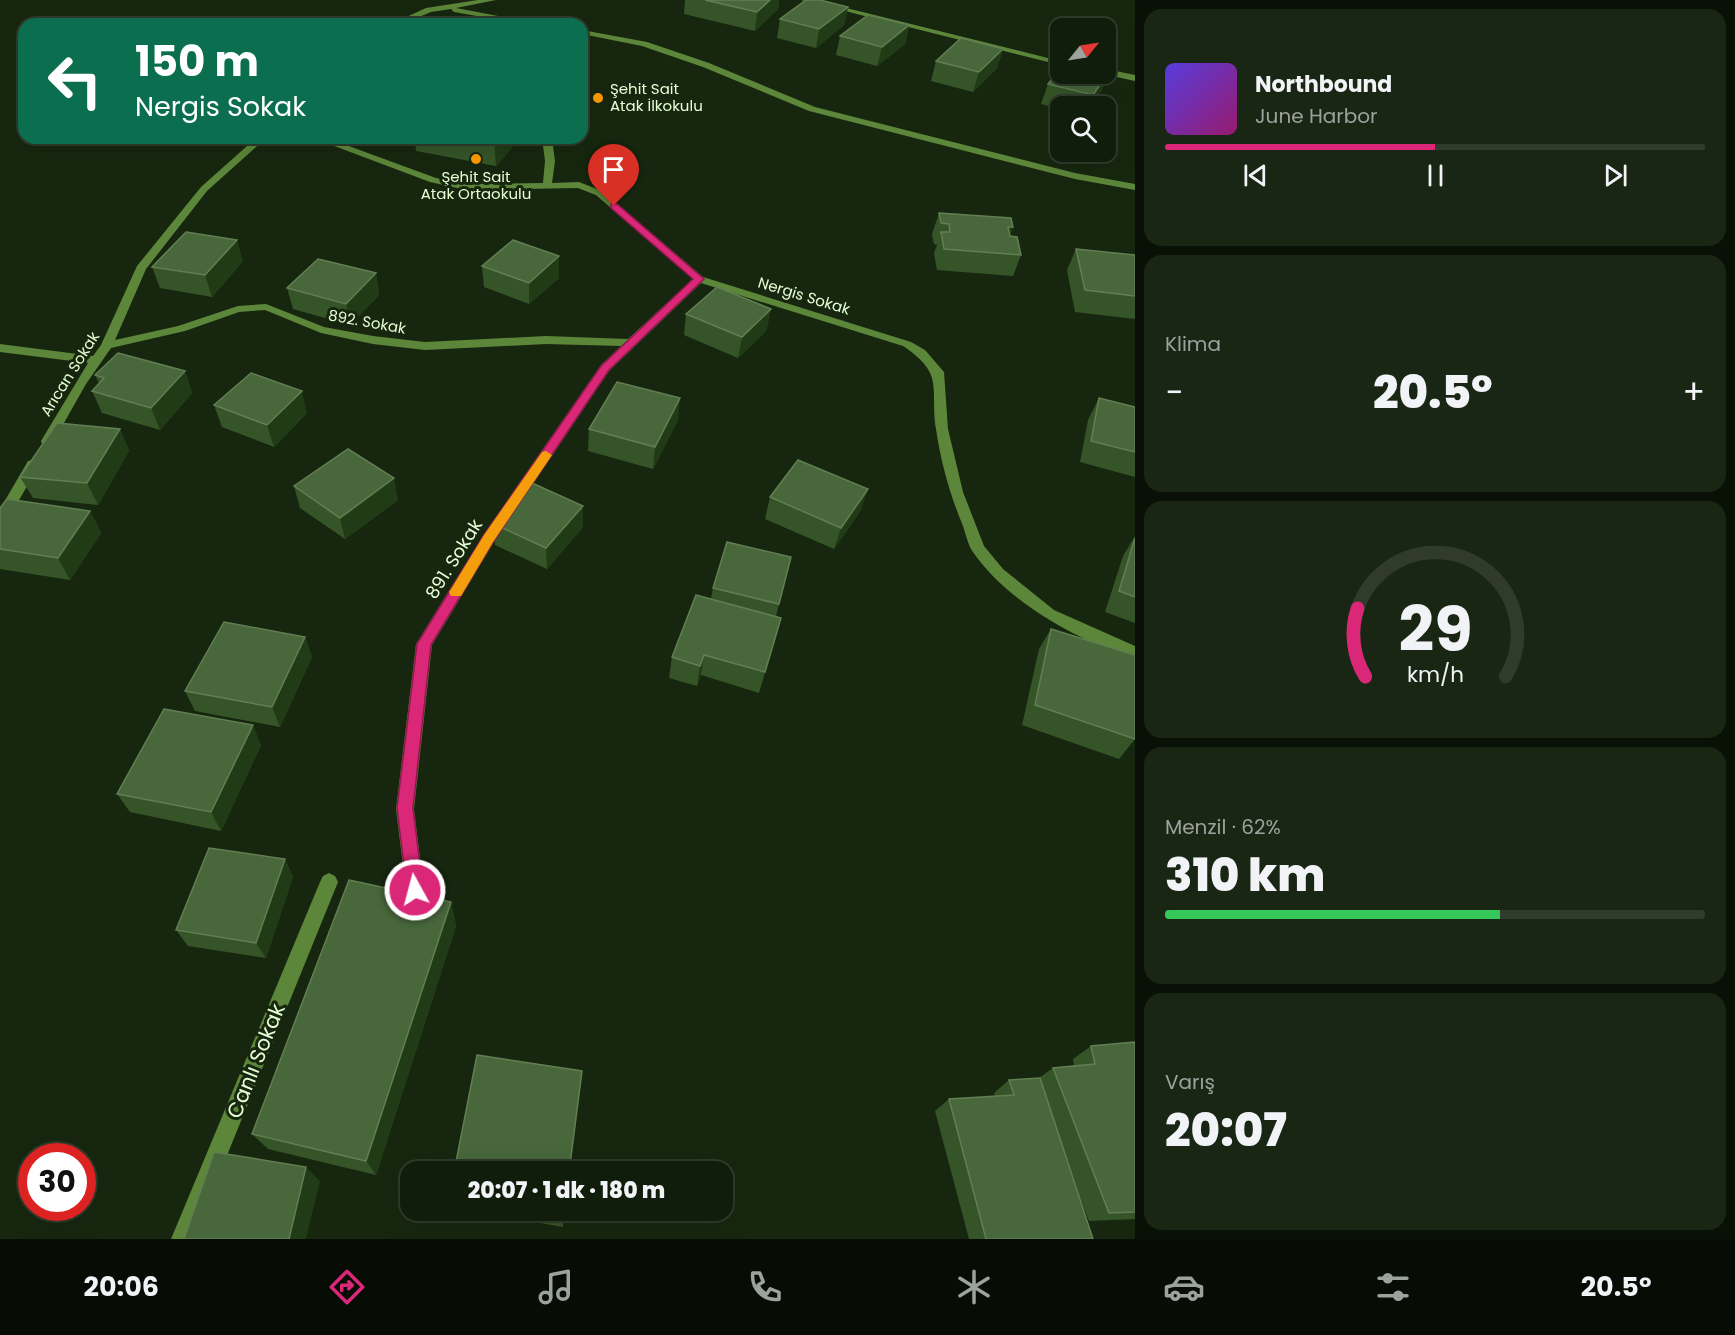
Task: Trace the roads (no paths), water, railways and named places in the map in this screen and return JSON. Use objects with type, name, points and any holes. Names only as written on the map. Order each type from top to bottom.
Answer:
[{"type":"street","points":[[410,18],[429,10],[492,0]]},
{"type":"street","points":[[805,0],[1050,61]]},
{"type":"street","points":[[443,8],[502,18]]},
{"type":"street","points":[[588,33],[644,44],[706,65],[812,109],[1065,174],[1135,187]]},
{"type":"street","points":[[1116,74],[1135,78]]},
{"type":"street","name":"Arıcan Sokak","points":[[0,521],[80,383],[107,345],[141,268],[204,189],[254,144]]},
{"type":"street","name":"Nergis Sokak","points":[[334,144],[433,180],[466,187],[579,185],[599,193],[699,279],[907,344],[921,353],[938,372],[942,429],[956,492],[978,548],[998,573],[1049,614],[1135,653]]},
{"type":"street","points":[[547,187],[550,161],[548,144]]},
{"type":"street","name":"891. Sokak","points":[[415,890],[405,808],[424,644],[489,538],[605,368],[699,279]]},
{"type":"street","name":"892. Sokak","points":[[107,345],[181,329],[237,309],[266,307],[321,330],[373,340],[425,346],[546,340],[632,343]]},
{"type":"street","points":[[0,348],[97,360]]},
{"type":"street","name":"Canlı Sokak","points":[[182,1239],[329,882]]},
{"type":"place","name":"Şehit Sait Atak İlkokulu","points":[[598,98]]},
{"type":"place","name":"Şehit Sait Atak Ortaokulu","points":[[476,159]]}]
